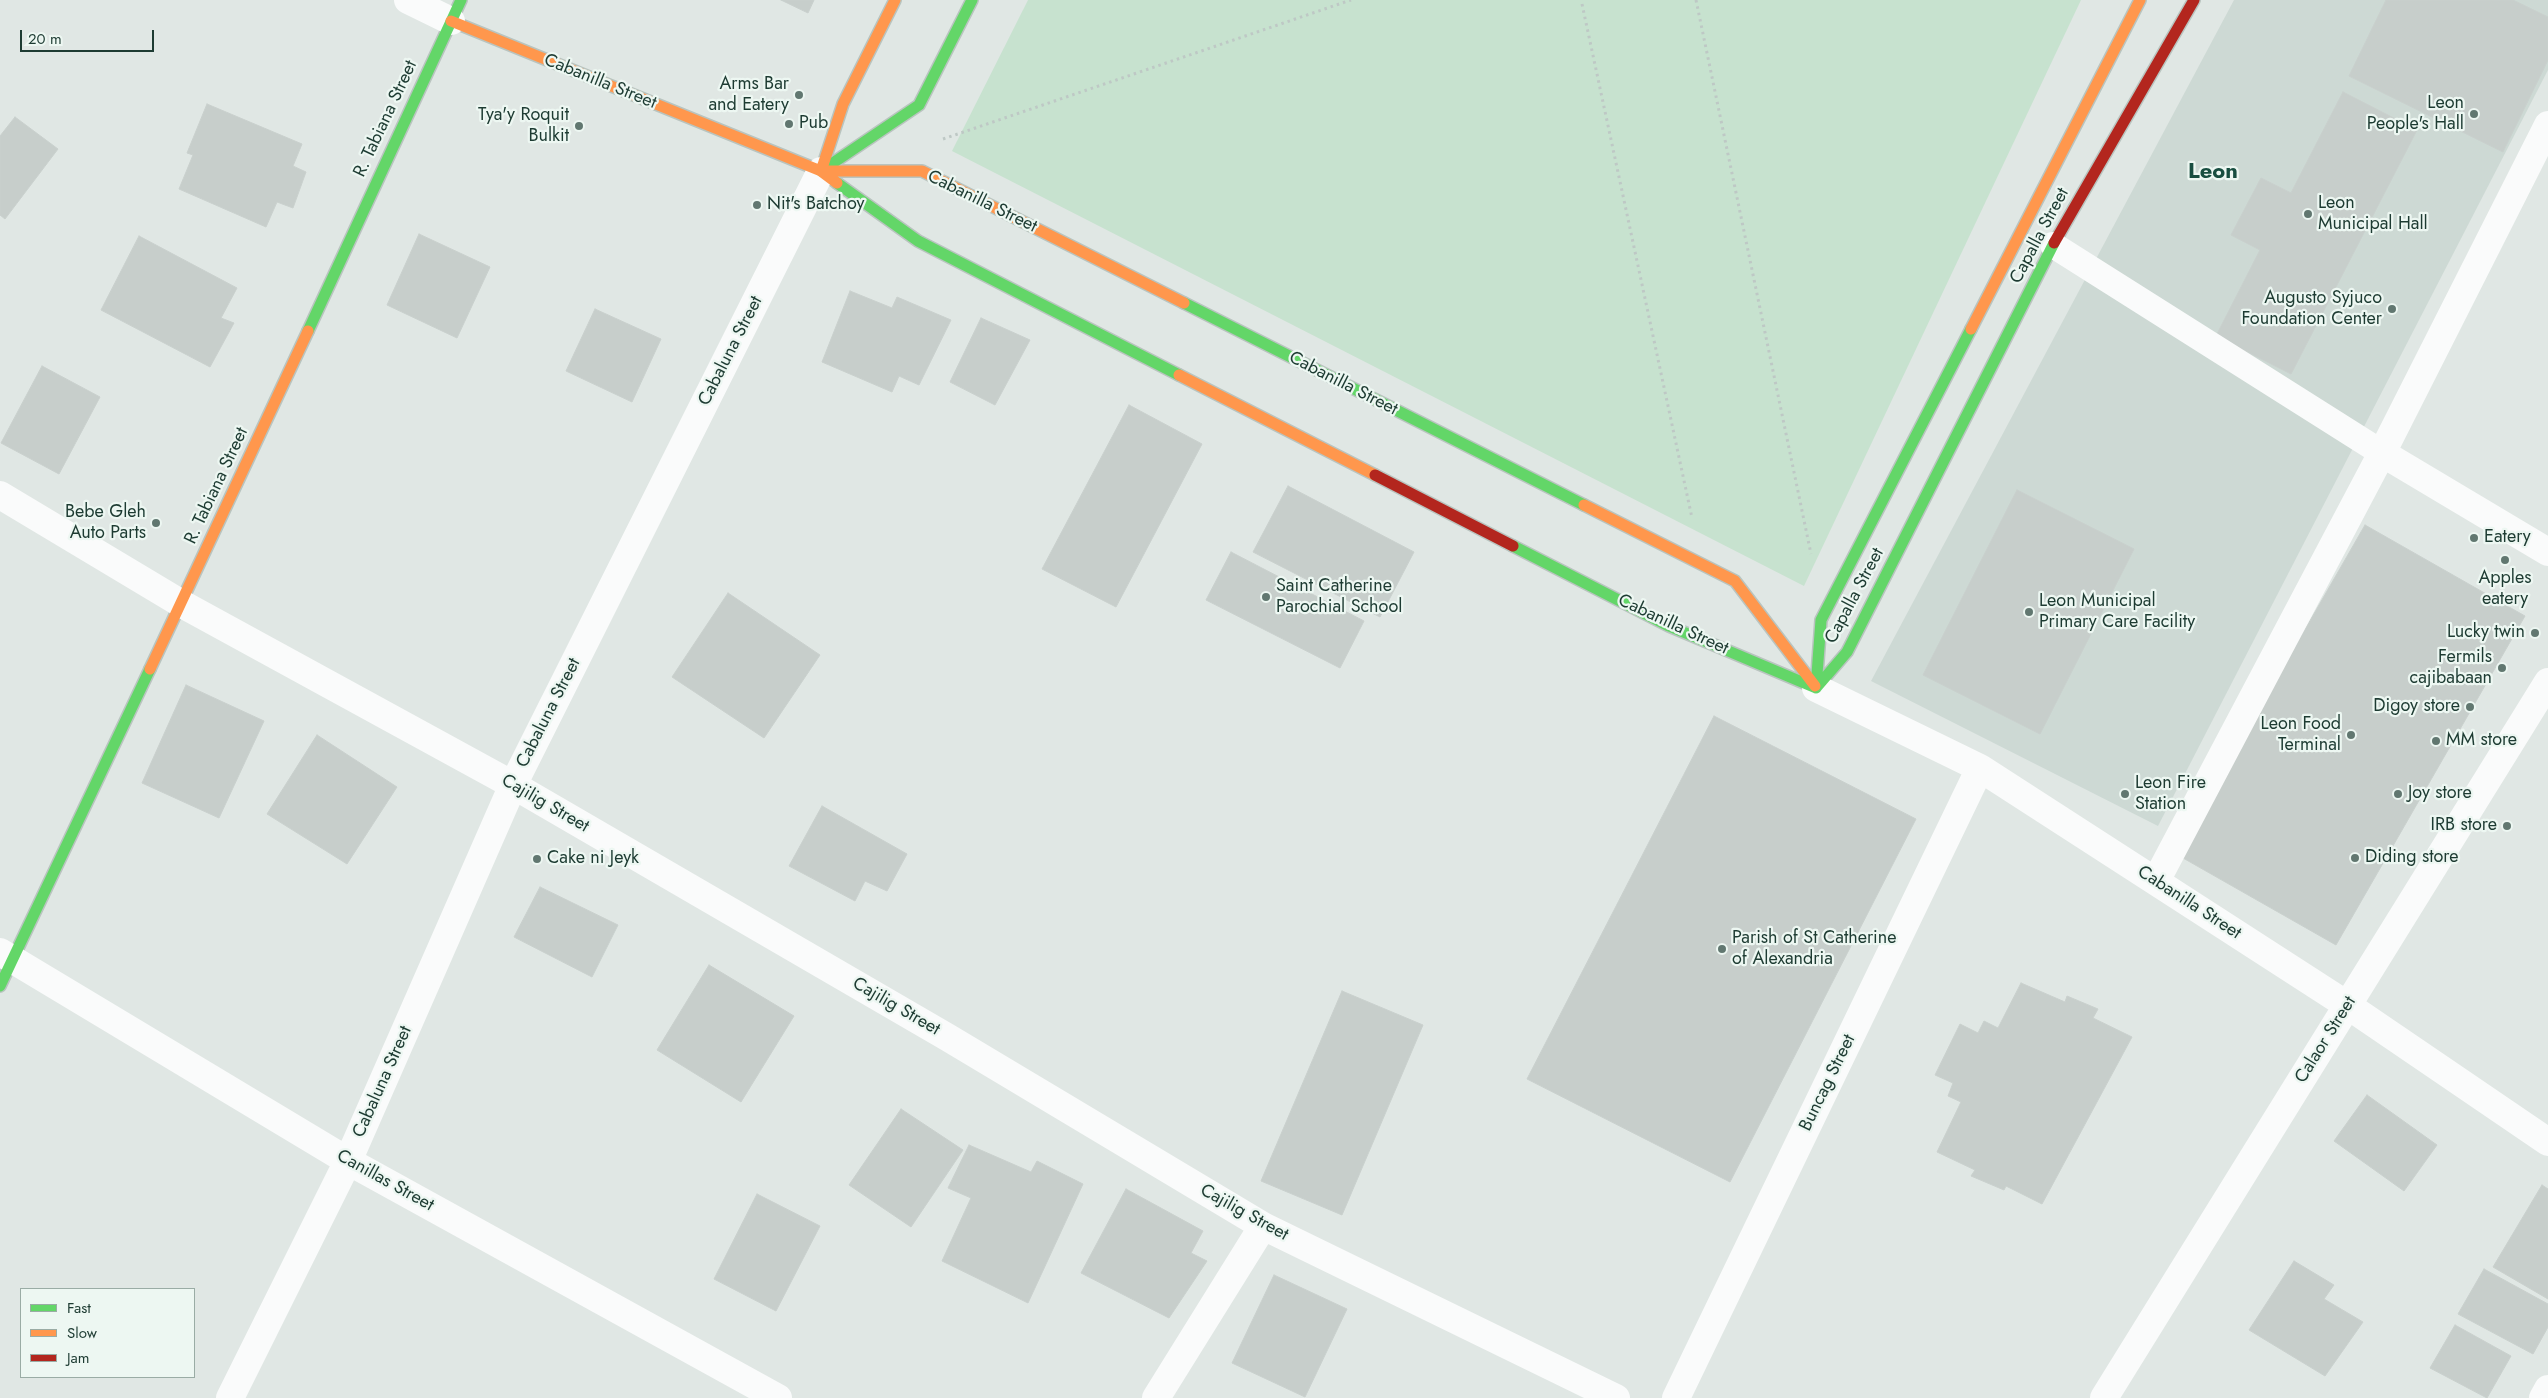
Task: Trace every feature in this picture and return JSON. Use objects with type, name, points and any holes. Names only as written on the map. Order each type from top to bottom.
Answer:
[{"type":"street","name":"Cabanilla Street","points":[[408,0],[456,11],[821,171],[918,241],[1668,626],[1816,688],[1980,768],[2348,1005],[2548,1142]]},
{"type":"street","name":"Cabaluna Street","points":[[230,1398],[348,1161],[513,785],[821,171],[843,104],[895,0]]},
{"type":"street","name":"Cabaluna Street","points":[[821,171],[919,105],[972,0]]},
{"type":"street","name":"Capalla Street","points":[[1816,688],[1821,620],[2140,0]]},
{"type":"street","name":"Capalla Street","points":[[1816,688],[1847,652],[2053,245],[2194,0]]},
{"type":"street","name":"R. Tabiana Street","points":[[0,986],[6,955],[182,604],[456,11]]},
{"type":"street","points":[[2156,881],[2382,453],[2548,125]]},
{"type":"street","name":"Cabanilla Street","points":[[821,171],[922,171],[1735,581],[1816,688]]},
{"type":"street","points":[[2382,453],[2548,552]]},
{"type":"street","name":"Cajilig Street","points":[[0,495],[182,604],[513,785],[939,1032],[1263,1226],[1616,1398]]},
{"type":"street","name":"Calaor Street","points":[[2104,1398],[2548,682]]},
{"type":"street","name":"Buncag Street","points":[[1676,1398],[1980,768]]},
{"type":"street","name":"Canillas Street","points":[[6,955],[348,1161],[778,1398]]},
{"type":"street","points":[[1156,1398],[1263,1226]]},
{"type":"street","points":[[2543,1398],[2548,1389]]},
{"type":"lane","points":[[2053,245],[2382,453]]},
{"type":"path","points":[[940,140],[1351,0]]},
{"type":"path","points":[[1696,0],[1812,555]]},
{"type":"path","points":[[1582,4],[1694,526]]},
{"type":"shaded area","points":[[2234,0],[2548,0],[2548,70],[2158,826],[1871,681]]},
{"type":"green space","points":[[1028,0],[2081,0],[1804,586],[952,151]]},
{"type":"building","points":[[781,0],[814,0],[808,13]]},
{"type":"building","name":"Leon People's Hall","points":[[2386,0],[2513,0],[2548,17],[2548,60],[2503,152],[2349,76]]},
{"type":"building","name":"Leon Municipal Hall","points":[[2343,92],[2417,130],[2291,374],[2216,336],[2260,250],[2231,235],[2261,178],[2291,193]]},
{"type":"building","points":[[207,104],[302,144],[293,166],[306,172],[293,208],[277,202],[266,227],[179,189],[193,155],[187,153]]},
{"type":"building","points":[[15,117],[58,149],[5,219],[0,215],[0,136]]},
{"type":"building","points":[[419,234],[490,267],[457,338],[387,305]]},
{"type":"building","points":[[139,236],[237,288],[221,318],[234,323],[210,367],[101,310]]},
{"type":"building","points":[[850,291],[892,308],[897,297],[951,320],[919,385],[899,376],[892,392],[822,362]]},
{"type":"building","points":[[595,309],[661,339],[632,402],[566,371]]},
{"type":"building","points":[[981,318],[1030,340],[995,405],[950,382]]},
{"type":"building","points":[[42,366],[100,397],[59,474],[1,443]]},
{"type":"building","points":[[1129,405],[1202,444],[1116,607],[1042,569]]},
{"type":"building","points":[[1288,486],[1414,552],[1380,617],[1253,552]]},
{"type":"building","name":"Leon Municipal Primary Care Facility","points":[[2017,490],[2134,549],[2040,734],[1923,675]]},
{"type":"building","name":"Leon Food Terminal","points":[[2365,525],[2525,616],[2336,945],[2176,854]]},
{"type":"building","points":[[1231,552],[1364,621],[1340,668],[1206,600]]},
{"type":"building","points":[[728,593],[820,655],[764,738],[672,677]]},
{"type":"building","points":[[186,685],[264,721],[219,818],[142,783]]},
{"type":"building","name":"Parish of St Catherine of Alexandria","points":[[1714,716],[1916,819],[1730,1182],[1527,1079]]},
{"type":"building","points":[[317,735],[397,787],[347,864],[267,814]]},
{"type":"building","points":[[822,806],[907,854],[887,891],[865,881],[855,901],[789,866]]},
{"type":"building","points":[[540,887],[618,925],[592,977],[514,937]]},
{"type":"building","points":[[709,965],[794,1016],[741,1102],[657,1050]]},
{"type":"building","points":[[2021,983],[2065,1002],[2067,996],[2098,1009],[2093,1018],[2132,1037],[2042,1204],[2006,1186],[2004,1190],[1971,1176],[1975,1170],[1937,1152],[1961,1102],[1948,1096],[1953,1083],[1935,1075],[1960,1024],[1978,1033],[1984,1021],[1998,1028]]},
{"type":"building","points":[[1342,991],[1423,1025],[1342,1215],[1261,1181]]},
{"type":"building","points":[[2367,1095],[2437,1145],[2404,1191],[2334,1141]]},
{"type":"building","points":[[901,1109],[963,1150],[911,1227],[849,1185]]},
{"type":"building","points":[[969,1145],[1031,1172],[1037,1161],[1083,1184],[1028,1303],[942,1261],[971,1198],[948,1188]]},
{"type":"building","points":[[2542,1185],[2548,1189],[2548,1299],[2493,1267]]},
{"type":"building","points":[[1126,1189],[1203,1231],[1191,1253],[1207,1261],[1169,1318],[1081,1273]]},
{"type":"building","points":[[757,1194],[820,1226],[776,1311],[714,1279]]},
{"type":"building","points":[[2294,1261],[2334,1285],[2324,1299],[2363,1322],[2325,1376],[2249,1330]]},
{"type":"building","points":[[2484,1269],[2548,1304],[2548,1327],[2533,1354],[2458,1314]]},
{"type":"building","points":[[1274,1275],[1347,1309],[1305,1397],[1232,1363]]},
{"type":"building","points":[[2455,1325],[2511,1356],[2487,1398],[2430,1368]]},
{"type":"traffic: fast","points":[[308,331],[461,0]]},
{"type":"traffic: fast","points":[[821,171],[919,105],[972,0]]},
{"type":"traffic: fast","points":[[837,183],[918,241],[1179,375]]},
{"type":"traffic: fast","points":[[1816,688],[1847,652],[2054,243]]},
{"type":"traffic: fast","points":[[1184,303],[1584,505]]},
{"type":"traffic: fast","points":[[1816,688],[1821,620],[1971,329]]},
{"type":"traffic: fast","points":[[1513,546],[1669,626],[1816,688]]},
{"type":"traffic: fast","points":[[0,986],[150,669]]},
{"type":"traffic: slow","points":[[821,171],[843,104],[895,0]]},
{"type":"traffic: slow","points":[[1971,329],[2140,0]]},
{"type":"traffic: slow","points":[[451,21],[821,171],[837,183]]},
{"type":"traffic: slow","points":[[821,171],[922,171],[1184,303]]},
{"type":"traffic: slow","points":[[150,669],[308,331]]},
{"type":"traffic: slow","points":[[1179,375],[1375,475]]},
{"type":"traffic: slow","points":[[1584,505],[1735,581],[1815,686]]},
{"type":"traffic: jam","points":[[2054,243],[2194,0]]},
{"type":"traffic: jam","points":[[1375,475],[1513,546]]},
{"type":"place","name":"Arms Bar and Eatery","points":[[799,95]]},
{"type":"place","name":"Leon People's Hall","points":[[2474,114]]},
{"type":"place","name":"Pub","points":[[789,124]]},
{"type":"place","name":"Tya'y Roquit Bulkit","points":[[579,126]]},
{"type":"place","name":"Nit's Batchoy","points":[[757,205]]},
{"type":"place","name":"Leon Municipal Hall","points":[[2308,214]]},
{"type":"place","name":"Augusto Syjuco Foundation Center","points":[[2392,309]]},
{"type":"place","name":"Bebe Gleh Auto Parts","points":[[156,523]]},
{"type":"place","name":"Eatery","points":[[2474,538]]},
{"type":"place","name":"Apples eatery","points":[[2505,560]]},
{"type":"place","name":"Saint Catherine Parochial School","points":[[1266,597]]},
{"type":"place","name":"Leon Municipal Primary Care Facility","points":[[2029,612]]},
{"type":"place","name":"Lucky twin","points":[[2535,633]]},
{"type":"place","name":"Fermils cajibabaan","points":[[2502,668]]},
{"type":"place","name":"Digoy store","points":[[2470,707]]},
{"type":"place","name":"Leon Food Terminal","points":[[2351,735]]},
{"type":"place","name":"MM store","points":[[2436,741]]},
{"type":"place","name":"Leon Fire Station","points":[[2125,794]]},
{"type":"place","name":"Joy store","points":[[2398,794]]},
{"type":"place","name":"IRB store","points":[[2507,826]]},
{"type":"place","name":"Diding store","points":[[2355,858]]},
{"type":"place","name":"Cake ni Jeyk","points":[[537,859]]},
{"type":"place","name":"Parish of St Catherine of Alexandria","points":[[1722,949]]},
{"type":"district","name":"Leon","points":[[2213,173]]}]
